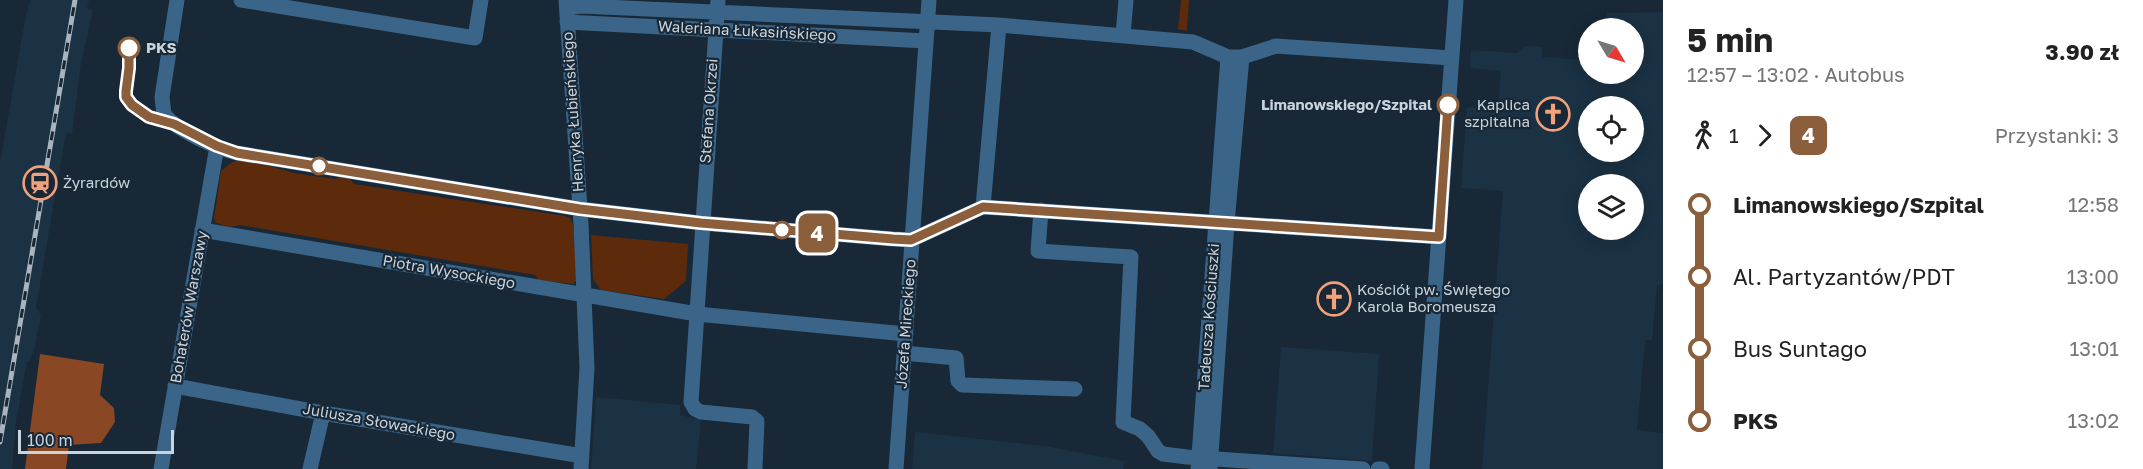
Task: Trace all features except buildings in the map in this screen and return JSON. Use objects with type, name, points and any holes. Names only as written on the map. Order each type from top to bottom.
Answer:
[{"type":"street","points":[[177,0],[162,97],[163,109],[167,118],[174,124],[217,146],[237,153],[580,209],[701,223],[911,240],[983,207],[1439,237]]},
{"type":"street","points":[[241,0],[475,38],[481,0]]},
{"type":"street","name":"Józefa Mireckiego","points":[[896,469],[928,0]]},
{"type":"street","points":[[1123,35],[1126,0]]},
{"type":"street","points":[[1422,469],[1456,0]]},
{"type":"street","name":"Waleriana Łukasińskiego","points":[[567,10],[581,6],[717,6],[927,22],[999,25],[1193,42],[1235,57]]},
{"type":"street","name":"Stefana Okrzei","points":[[701,223],[717,6]]},
{"type":"street","name":"Waleriana Łukasińskiego","points":[[567,10],[716,29],[926,41]]},
{"type":"street","name":"Henryka Łubieńskiego","points":[[567,10],[580,209],[587,368],[582,462]]},
{"type":"street","points":[[983,207],[999,25]]},
{"type":"street","points":[[1235,57],[1276,46],[1451,58]]},
{"type":"street","name":"Tadeusza Kościuszki","points":[[1208,462],[1221,222],[1235,57]]},
{"type":"street","name":"Bohaterów Warszawy","points":[[161,469],[217,146]]},
{"type":"street","points":[[1041,210],[1038,251],[1131,257],[1123,422],[1140,429],[1163,454],[1208,462],[1363,469]]},
{"type":"street","points":[[701,223],[698,314],[690,402],[695,409],[701,412],[752,417],[756,421],[755,469]]},
{"type":"street","name":"Piotra Wysockiego","points":[[201,230],[698,314],[906,334]]},
{"type":"street","points":[[904,353],[956,358],[958,381],[962,385],[1075,389]]},
{"type":"street","name":"Juliusza Słowackiego","points":[[175,386],[582,462]]},
{"type":"street","points":[[310,469],[323,413]]},
{"type":"shaded area","points":[[30,0],[89,0],[87,9],[93,10],[81,63],[72,134],[66,133],[65,138],[36,308],[41,315],[35,346],[30,361],[27,362],[16,421],[12,469],[0,469],[0,163]]},
{"type":"shaded area","points":[[1181,0],[1189,0],[1187,31],[1178,29]]},
{"type":"shaded area","points":[[1663,12],[1663,284],[1657,285],[1652,340],[1645,340],[1637,430],[1663,433],[1663,469],[1482,469],[1503,191],[1461,188],[1467,107],[1498,109],[1501,71],[1470,68],[1471,50],[1517,53],[1526,46],[1542,47],[1542,57],[1578,59],[1578,84],[1644,84],[1644,18],[1607,18],[1607,13]]},
{"type":"shaded area","points":[[240,160],[294,173],[335,179],[349,178],[354,184],[565,216],[570,218],[573,224],[578,279],[573,284],[539,280],[535,275],[240,225],[230,227],[216,223],[214,218],[221,171],[232,162]]},
{"type":"shaded area","points":[[591,235],[688,244],[686,281],[664,299],[601,290],[593,279]]},
{"type":"shaded area","points":[[1281,347],[1379,354],[1372,461],[1273,453]]},
{"type":"shaded area","points":[[40,354],[104,364],[100,395],[114,408],[115,422],[101,443],[69,445],[66,469],[25,469]]},
{"type":"shaded area","points":[[596,397],[680,405],[680,415],[701,420],[696,469],[591,469]]},
{"type":"shaded area","points":[[915,432],[1045,446],[1124,461],[1123,469],[912,469]]},
{"type":"railway","points":[[0,442],[75,0]]},
{"type":"bus line","name":"4","points":[[129,48],[126,97],[132,105],[149,117],[174,124],[217,146],[237,153],[580,209],[701,223],[911,240],[983,207],[1439,237],[1448,105]]},
{"type":"place","name":"PKS","points":[[129,48]]},
{"type":"place","name":"Limanowskiego/Szpital","points":[[1448,105]]},
{"type":"place","name":"Kaplica szpitalna","points":[[1553,114]]},
{"type":"place","name":"Żyrardów","points":[[40,183]]},
{"type":"place","name":"Kościół pw. Świętego Karola Boromeusza","points":[[1334,299]]}]
